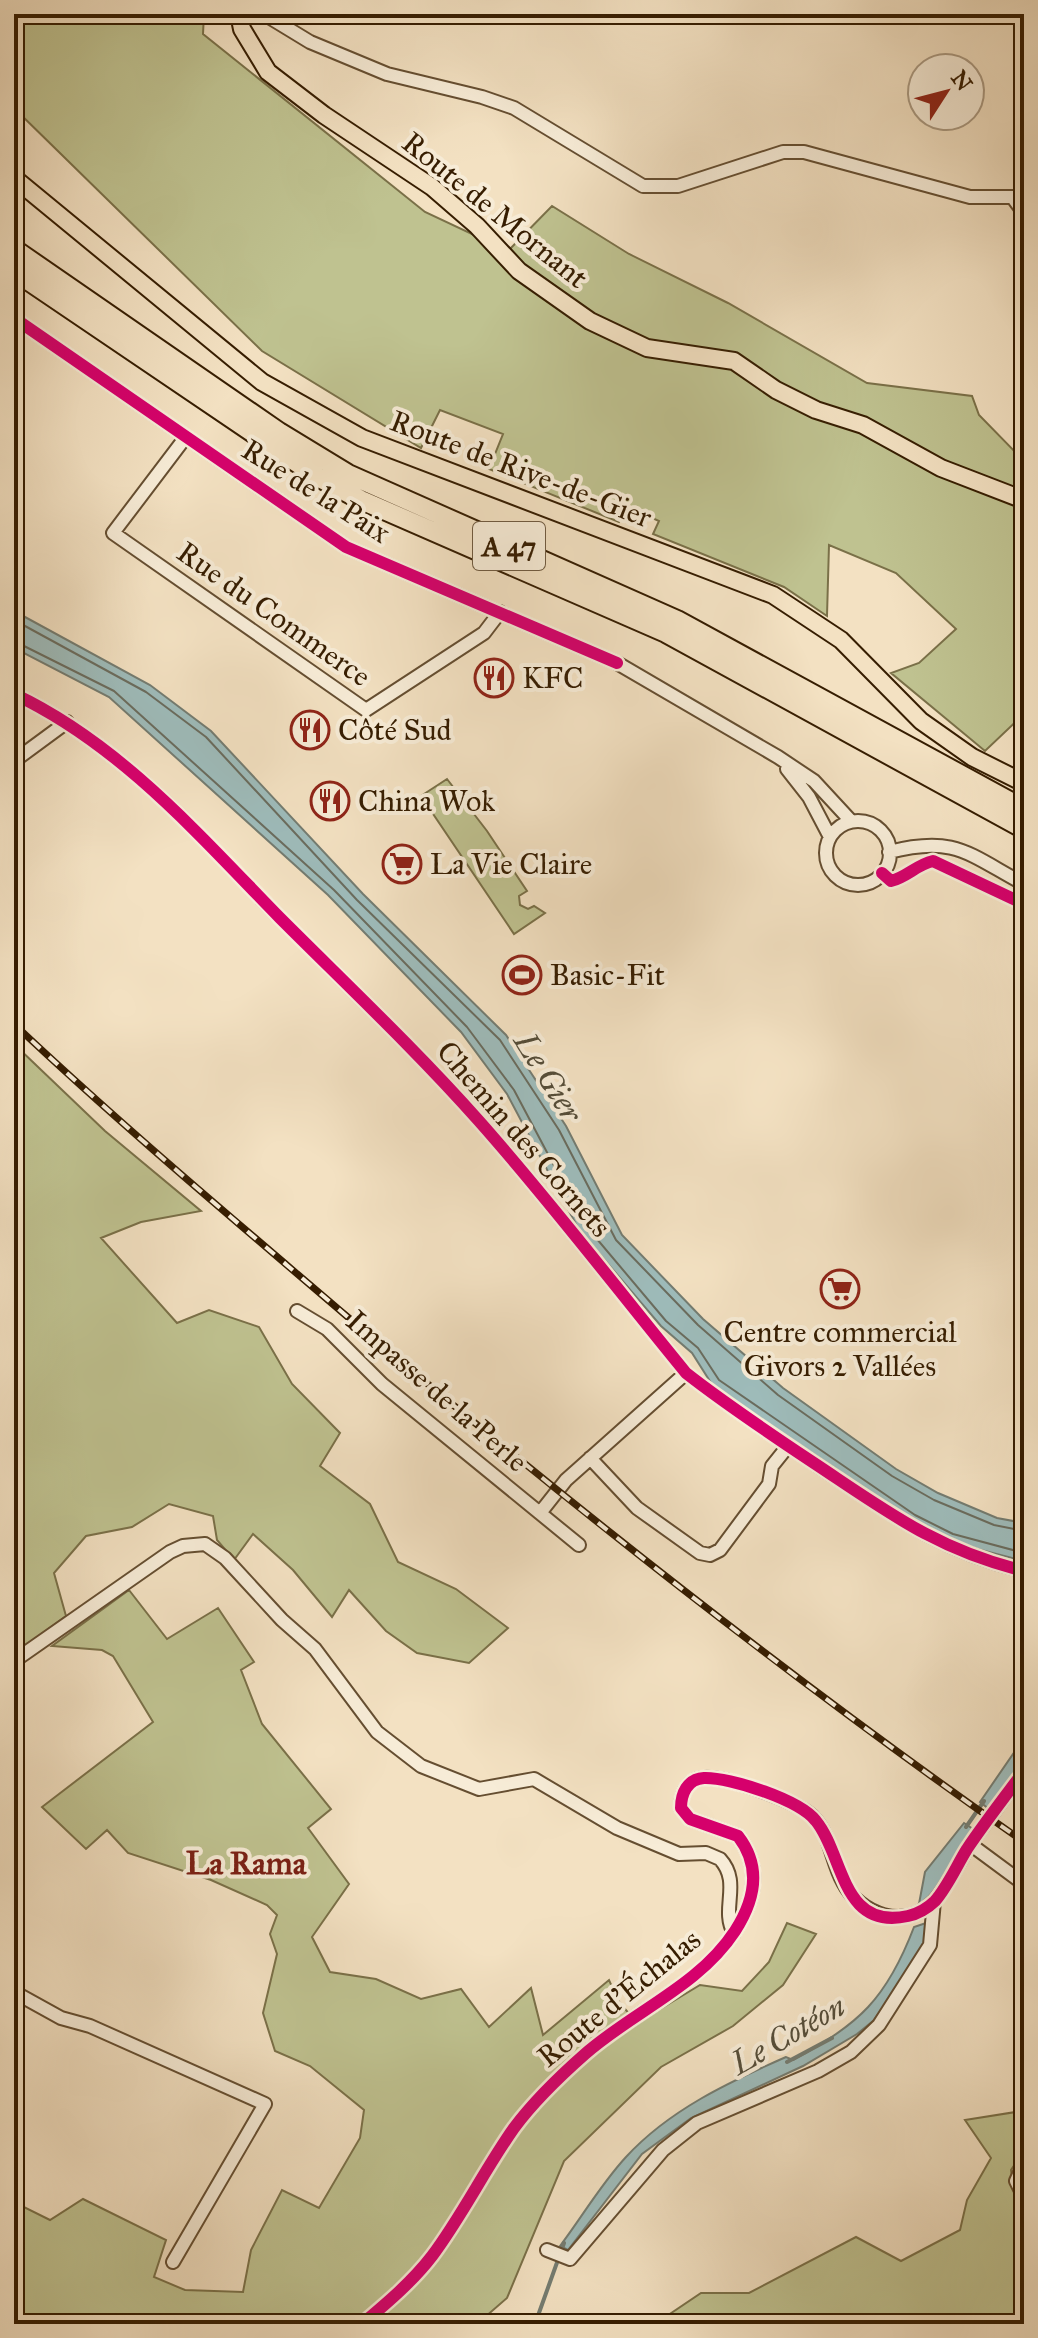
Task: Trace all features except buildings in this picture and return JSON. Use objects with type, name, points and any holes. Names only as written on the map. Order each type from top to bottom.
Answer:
[{"type":"highway","name":"A 47","points":[[14,249],[279,432],[348,474],[677,620],[1024,809]]},
{"type":"highway","name":"A 47","points":[[14,271],[318,477],[361,500],[666,633],[1024,829]]},
{"type":"main road","name":"Route de Mornant","points":[[239,14],[242,29],[268,72],[324,115],[432,187],[477,226],[519,271],[553,298],[647,348],[734,361],[776,390],[816,410],[863,425],[941,468],[1024,500]]},
{"type":"main road","name":"Route de Rive-de-Gier","points":[[14,178],[262,382],[362,438],[773,595],[841,640],[921,721],[972,757],[1024,783]]},
{"type":"street","points":[[264,14],[310,42],[387,74],[514,108],[643,186],[678,186],[783,152],[804,152],[970,197],[1018,198],[1024,213]]},
{"type":"street","name":"Rue de la Paix","points":[[14,318],[346,547],[617,663],[814,781],[851,821]]},
{"type":"street","name":"Rue du Commerce","points":[[185,438],[113,533],[366,710],[484,633],[500,612]]},
{"type":"street","name":"Chemin des Cornets","points":[[14,694],[67,722],[163,800],[451,1091],[535,1187],[686,1373],[788,1446],[922,1535],[992,1563],[1024,1571]]},
{"type":"street","points":[[14,761],[67,722]]},
{"type":"street","name":"Rue de la Paix","points":[[778,757],[809,797],[830,837]]},
{"type":"street","points":[[851,821],[873,825],[881,832],[889,852],[886,867],[875,879],[852,884],[839,878],[829,867],[826,848],[830,837],[851,821]]},
{"type":"street","points":[[889,852],[926,843],[949,846],[1024,884]]},
{"type":"street","name":"Impasse de la Perle","points":[[297,1311],[327,1329],[382,1384],[579,1545]]},
{"type":"street","name":"Impasse de la Perle","points":[[540,1513],[590,1458],[686,1373]]},
{"type":"street","points":[[590,1458],[637,1508],[700,1553],[710,1555],[720,1550],[769,1484],[772,1466],[788,1446]]},
{"type":"street","points":[[14,1661],[170,1552],[183,1546],[205,1544],[225,1558],[282,1620],[315,1649],[377,1732],[421,1766],[479,1789],[534,1779],[617,1828],[679,1854],[706,1853],[720,1859],[732,1882],[728,1920],[734,1933]]},
{"type":"street","name":"Route d'Échalas","points":[[362,2324],[398,2293],[431,2257],[515,2127],[555,2083],[641,2010],[701,1971],[734,1933],[748,1906],[755,1873],[746,1847],[738,1836],[690,1819],[681,1808],[681,1795],[699,1778],[724,1780],[809,1813],[826,1837],[844,1885],[858,1902],[877,1914],[887,1917],[912,1915],[934,1901]]},
{"type":"street","points":[[547,2250],[570,2259],[663,2150],[697,2123],[818,2071],[851,2052],[879,2025],[930,1945],[934,1901],[970,1844],[1021,1778]]},
{"type":"street","points":[[970,1844],[1024,1884]]},
{"type":"street","points":[[14,1992],[61,2018],[90,2026],[265,2104],[173,2262]]},
{"type":"street","points":[[1024,2164],[1016,2181],[1024,2197]]},
{"type":"green space","points":[[14,14],[204,14],[203,34],[425,212],[508,251],[552,206],[629,254],[728,303],[867,383],[972,396],[979,415],[1024,461],[1024,714],[985,751],[891,673],[919,663],[956,629],[896,573],[829,545],[827,616],[784,587],[653,534],[659,521],[628,507],[619,522],[489,469],[503,434],[440,410],[421,448],[262,351],[14,108]]},
{"type":"green space","points":[[447,779],[527,891],[519,896],[520,905],[528,909],[534,906],[545,913],[514,934],[421,796]]},
{"type":"green space","points":[[14,1044],[105,1131],[201,1211],[141,1222],[101,1238],[177,1323],[209,1310],[259,1327],[292,1384],[340,1433],[320,1466],[370,1504],[398,1562],[456,1589],[508,1628],[469,1663],[417,1653],[386,1631],[349,1590],[332,1617],[293,1570],[253,1534],[234,1560],[217,1540],[213,1516],[169,1504],[132,1527],[86,1536],[54,1573],[66,1616],[14,1654]]},
{"type":"green space","points":[[129,1590],[167,1639],[218,1608],[254,1662],[241,1670],[262,1724],[331,1809],[308,1828],[349,1884],[312,1937],[330,1972],[376,1979],[421,1999],[461,1989],[489,2027],[531,1988],[543,2035],[609,1980],[619,2002],[637,2023],[700,1985],[742,1991],[769,1962],[787,1923],[816,1934],[783,1985],[733,2026],[661,2067],[564,2161],[507,2298],[477,2324],[14,2324],[14,2202],[50,2220],[83,2199],[166,2240],[154,2277],[185,2290],[243,2292],[251,2250],[282,2190],[319,2208],[360,2138],[364,2110],[310,2066],[275,2051],[263,2013],[277,1954],[270,1934],[277,1915],[267,1905],[211,1880],[128,1853],[107,1830],[86,1849],[42,1807],[153,1722],[113,1656],[102,1650],[52,1646]]},
{"type":"green space","points":[[1022,2111],[1024,2151],[1011,2170],[1013,2185],[1024,2203],[1024,2324],[655,2324],[701,2293],[749,2293],[856,2237],[901,2261],[960,2230],[967,2200],[991,2158],[965,2120]]},
{"type":"water","points":[[14,611],[150,685],[211,731],[363,894],[506,1035],[566,1126],[622,1235],[703,1319],[783,1388],[896,1469],[938,1493],[997,1518],[1024,1523],[1024,1561],[950,1542],[911,1522],[713,1386],[692,1353],[661,1326],[579,1230],[507,1094],[461,1032],[328,895],[109,697],[14,648]]},
{"type":"water","points":[[1024,1738],[1024,1759],[989,1809],[980,1802]]},
{"type":"water","points":[[964,1823],[973,1829],[941,1882],[918,1909],[925,1872]]},
{"type":"water","points":[[929,1922],[928,1935],[915,1965],[873,2021],[803,2066],[691,2118],[642,2154],[568,2250],[560,2246],[608,2178],[643,2140],[680,2111],[722,2087],[786,2057],[793,2060],[836,2034],[868,2007],[881,1991],[904,1952],[914,1927]]},
{"type":"waterway","name":"Le Cotéon","points":[[966,1827],[984,1801]]},
{"type":"waterway","name":"Le Cotéon","points":[[787,2062],[832,2038]]},
{"type":"waterway","name":"Le Cotéon","points":[[535,2324],[564,2243]]},
{"type":"railway","points":[[14,1024],[218,1206],[509,1451],[763,1651],[1024,1842]]},
{"type":"cycle path","points":[[14,318],[346,547],[617,663]]},
{"type":"cycle path","points":[[14,694],[89,738],[156,794],[406,1043],[506,1152],[686,1373],[767,1431],[915,1528],[966,1552],[1024,1571]]},
{"type":"cycle path","points":[[882,873],[891,881],[933,861],[1024,904]]},
{"type":"cycle path","points":[[362,2324],[408,2283],[432,2256],[503,2144],[539,2099],[604,2039],[685,1983],[735,1931],[751,1895],[753,1872],[750,1860],[738,1836],[690,1819],[681,1808],[689,1784],[704,1778],[730,1781],[764,1791],[808,1813],[825,1835],[847,1887],[857,1901],[869,1912],[886,1918],[911,1915],[935,1901],[979,1831],[1018,1779],[1024,1776]]},
{"type":"place","name":"KFC","points":[[494,678]]},
{"type":"place","name":"Côté Sud","points":[[310,730]]},
{"type":"place","name":"China Wok","points":[[330,801]]},
{"type":"place","name":"La Vie Claire","points":[[402,864]]},
{"type":"place","name":"Basic-Fit","points":[[522,975]]},
{"type":"place","name":"Centre commercial Givors 2 Vallées","points":[[840,1289]]},
{"type":"district","name":"La Rama","points":[[246,1863]]},
{"type":"water label","name":"Le Gier","points":[[548,1077]]}]
